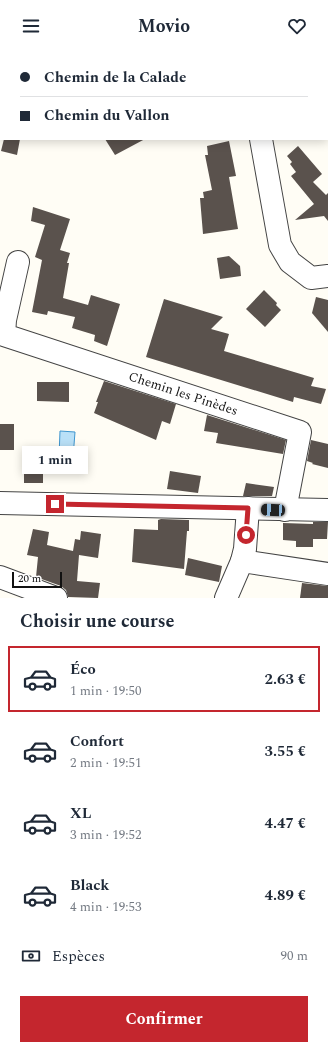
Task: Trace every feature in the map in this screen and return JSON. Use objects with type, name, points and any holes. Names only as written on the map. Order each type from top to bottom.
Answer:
[{"type":"street","points":[[261,140],[280,244],[290,262],[311,278],[328,276]]},
{"type":"street","name":"Chemin les Pinèdes","points":[[18,262],[3,319],[4,335],[300,432],[285,510]]},
{"type":"street","points":[[0,503],[328,510]]},
{"type":"street","points":[[226,598],[242,561],[245,548],[248,508]]},
{"type":"street","points":[[242,561],[328,574]]},
{"type":"street","points":[[0,577],[56,598]]},
{"type":"water","points":[[60,431],[75,432],[73,458],[59,457]]},
{"type":"building","points":[[4,140],[20,140],[17,155],[1,151]]},
{"type":"building","points":[[106,140],[143,140],[115,155]]},
{"type":"building","points":[[229,141],[236,176],[229,177],[238,229],[203,234],[200,198],[204,198],[203,192],[212,190],[205,155],[208,155],[207,146]]},
{"type":"building","points":[[298,146],[322,174],[313,182],[326,195],[328,193],[328,221],[324,216],[295,220],[314,204],[291,176],[296,172],[290,164],[292,162],[287,156]]},
{"type":"building","points":[[33,207],[70,219],[60,250],[70,253],[67,263],[69,263],[63,298],[88,305],[91,295],[120,304],[107,346],[94,341],[95,335],[72,328],[75,317],[48,311],[47,315],[32,312],[42,260],[35,257],[45,225],[31,221]]},
{"type":"building","points":[[229,256],[240,266],[241,276],[220,279],[217,258]]},
{"type":"building","points":[[264,290],[277,303],[276,305],[281,310],[265,327],[246,309]]},
{"type":"building","points":[[316,297],[328,300],[328,332],[312,313]]},
{"type":"building","points":[[164,299],[223,317],[211,329],[229,334],[224,351],[314,378],[311,386],[326,389],[321,404],[294,397],[293,402],[146,357]]},
{"type":"building","points":[[104,381],[176,404],[170,424],[162,421],[156,440],[94,413],[98,402],[96,402]]},
{"type":"building","points":[[37,382],[69,382],[69,402],[37,401]]},
{"type":"building","points":[[207,415],[286,440],[283,454],[216,443],[218,433],[204,431]]},
{"type":"building","points":[[0,424],[14,424],[14,450],[0,450]]},
{"type":"building","points":[[311,440],[328,444],[328,468],[312,464],[313,463],[307,461]]},
{"type":"building","points":[[24,468],[43,469],[43,483],[24,483]]},
{"type":"building","points":[[170,471],[201,476],[198,493],[167,489]]},
{"type":"building","points":[[246,483],[274,487],[272,496],[243,496]]},
{"type":"building","points":[[158,520],[189,520],[184,569],[132,562],[134,529],[158,530]]},
{"type":"building","points":[[313,522],[328,522],[327,539],[313,539],[313,547],[296,547],[296,541],[283,540],[283,523],[313,524]]},
{"type":"building","points":[[33,529],[49,532],[47,545],[73,551],[75,539],[80,540],[81,531],[101,534],[98,558],[79,555],[77,581],[100,583],[98,598],[68,597],[66,590],[61,586],[36,577],[38,557],[27,555]]},
{"type":"building","points":[[188,558],[222,566],[219,582],[185,575]]},
{"type":"building","points":[[302,583],[328,586],[328,598],[300,598]]},
{"type":"route","points":[[55,504],[248,508],[246,535]]}]
